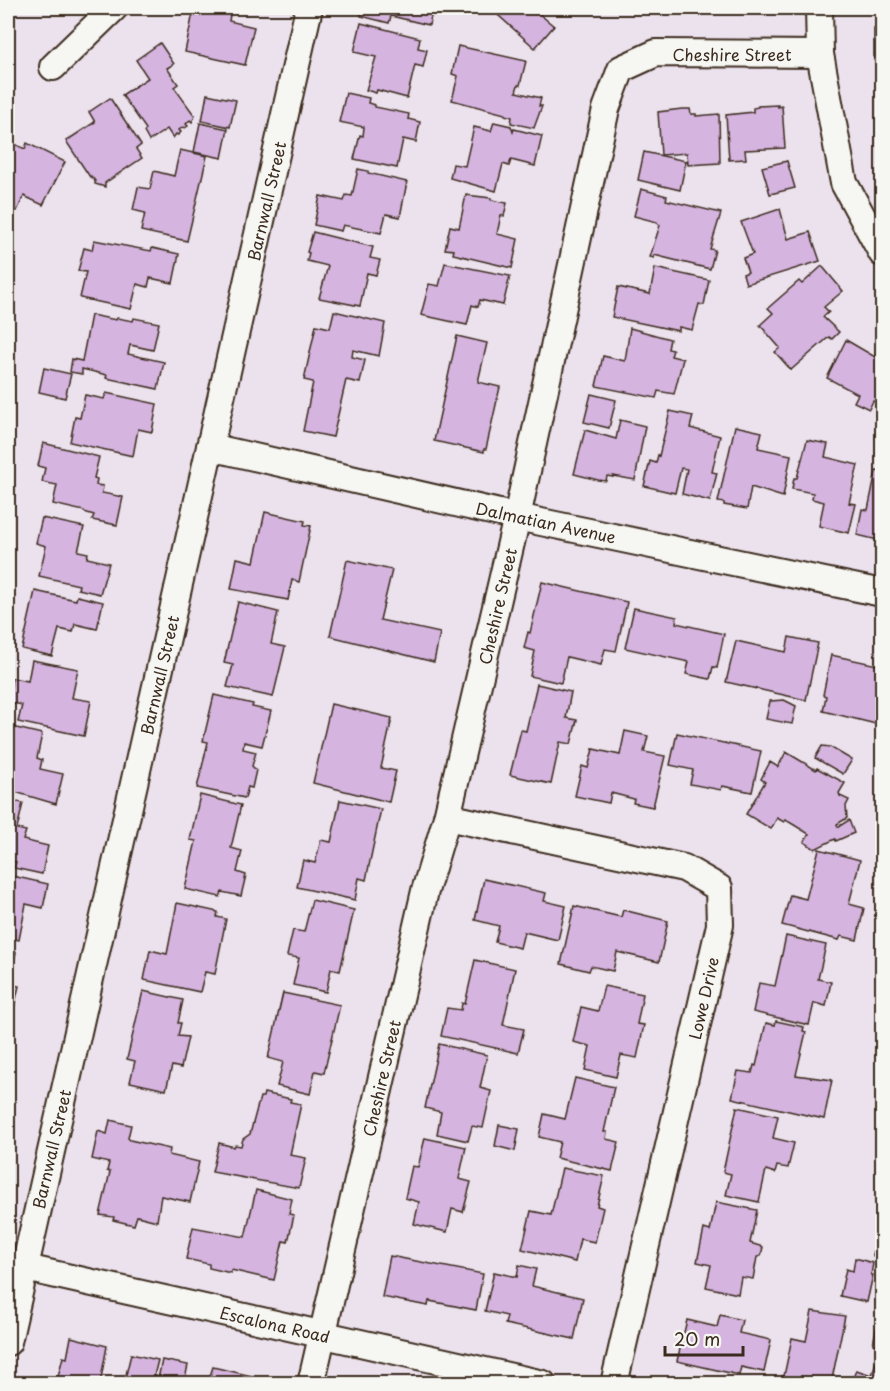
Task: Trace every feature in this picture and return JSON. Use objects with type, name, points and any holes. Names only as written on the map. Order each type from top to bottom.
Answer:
[{"type":"street","points":[[53,67],[114,8]]},
{"type":"street","name":"Barnwall Street","points":[[8,1342],[16,1265],[210,447],[309,8]]},
{"type":"street","points":[[819,8],[820,54],[844,183],[882,253]]},
{"type":"street","name":"Cheshire Street","points":[[311,1383],[425,891],[447,817],[517,517],[606,109],[621,69],[656,53],[820,54]]},
{"type":"street","name":"Dalmatian Avenue","points":[[210,447],[517,517],[882,593]]},
{"type":"street","name":"Lowe Drive","points":[[447,817],[684,868],[719,888],[720,925],[614,1383]]},
{"type":"street","name":"Escalona Road","points":[[16,1265],[543,1383]]},
{"type":"building","points":[[194,8],[230,15],[229,21],[254,27],[245,65],[185,52]]},
{"type":"building","points":[[361,8],[433,8],[429,25],[391,16],[389,23],[361,16]]},
{"type":"building","points":[[490,8],[541,8],[537,12],[554,26],[535,48]]},
{"type":"building","points":[[361,23],[420,38],[418,48],[427,50],[423,67],[415,65],[407,98],[377,90],[376,93],[366,90],[376,57],[354,52]]},
{"type":"building","points":[[874,29],[882,29],[882,60],[874,60]]},
{"type":"building","points":[[160,43],[174,64],[167,68],[178,84],[174,87],[195,116],[192,122],[190,120],[186,124],[188,126],[179,130],[181,132],[173,138],[167,129],[149,141],[144,132],[146,129],[122,95],[148,78],[136,60]]},
{"type":"building","points":[[458,46],[526,61],[516,92],[541,98],[539,106],[542,106],[534,128],[511,123],[512,117],[505,114],[452,100],[458,76],[452,74]]},
{"type":"building","points":[[882,78],[882,108],[877,79]]},
{"type":"building","points":[[346,93],[369,98],[368,103],[375,107],[409,114],[408,119],[420,122],[416,142],[403,139],[397,168],[354,159],[364,127],[339,122]]},
{"type":"building","points":[[207,94],[236,100],[230,127],[202,121]]},
{"type":"building","points":[[110,98],[141,145],[136,149],[142,158],[105,183],[105,187],[95,184],[66,141],[95,122],[89,112]]},
{"type":"building","points":[[778,105],[778,107],[782,106],[785,148],[745,150],[746,159],[729,160],[726,115],[753,112],[753,108],[758,106]]},
{"type":"building","points":[[690,109],[691,114],[696,114],[696,116],[719,114],[720,163],[688,165],[687,153],[661,155],[658,112]]},
{"type":"building","points":[[494,122],[511,126],[513,132],[514,129],[542,136],[535,166],[511,160],[509,166],[503,164],[496,191],[450,178],[453,164],[465,166],[474,127],[491,131]]},
{"type":"building","points":[[200,123],[228,129],[222,158],[194,152]]},
{"type":"building","points":[[8,141],[25,149],[27,143],[65,162],[43,205],[24,196],[17,211],[8,206]]},
{"type":"building","points":[[180,150],[207,156],[187,241],[141,231],[145,213],[133,210],[138,187],[150,189],[154,171],[174,176]]},
{"type":"building","points":[[644,152],[686,161],[680,190],[638,180]]},
{"type":"building","points":[[787,161],[795,188],[770,194],[762,167]]},
{"type":"building","points":[[358,169],[407,182],[400,217],[386,214],[381,233],[343,225],[341,231],[314,225],[320,196],[344,201],[346,195],[352,196]]},
{"type":"building","points":[[641,189],[667,196],[666,200],[721,213],[710,249],[715,250],[710,269],[654,255],[654,258],[650,257],[660,225],[657,222],[634,216]]},
{"type":"building","points":[[466,195],[491,198],[491,200],[507,203],[504,216],[501,215],[497,234],[518,239],[512,268],[453,254],[454,250],[445,249],[450,226],[459,228]]},
{"type":"building","points":[[780,209],[788,239],[810,232],[820,261],[746,284],[743,274],[748,272],[743,258],[753,254],[741,222]]},
{"type":"building","points":[[313,232],[373,247],[370,258],[380,260],[376,275],[367,273],[360,306],[319,298],[328,266],[307,261],[309,253],[307,252]]},
{"type":"building","points":[[94,240],[179,254],[173,283],[150,278],[148,287],[137,284],[131,309],[80,298],[86,272],[78,271],[84,248],[92,250]]},
{"type":"building","points":[[445,263],[510,276],[503,305],[480,300],[478,307],[472,305],[467,325],[421,315],[429,284],[439,286]]},
{"type":"building","points":[[822,266],[843,291],[824,307],[829,312],[823,317],[839,332],[832,339],[829,337],[791,370],[775,352],[780,348],[760,325],[773,313],[768,308],[799,281],[802,284]]},
{"type":"building","points":[[655,268],[709,280],[704,305],[699,304],[692,330],[679,327],[679,331],[612,317],[618,287],[650,294]]},
{"type":"building","points":[[334,311],[385,323],[379,356],[353,350],[352,357],[365,360],[360,383],[346,380],[333,437],[303,431],[313,382],[304,380],[316,325],[330,328]]},
{"type":"building","points":[[91,315],[116,320],[117,318],[133,321],[134,318],[159,323],[153,350],[130,345],[128,354],[164,362],[158,389],[106,378],[107,375],[82,369],[82,374],[70,372],[72,359],[82,361]]},
{"type":"building","points":[[630,328],[670,339],[668,349],[673,350],[671,356],[683,359],[674,394],[658,391],[656,398],[596,386],[603,356],[625,361]]},
{"type":"building","points":[[457,336],[487,343],[478,382],[500,387],[484,452],[434,441]]},
{"type":"building","points":[[846,340],[875,357],[882,343],[882,391],[876,403],[873,401],[869,409],[854,402],[858,394],[827,378]]},
{"type":"building","points":[[44,368],[71,374],[65,398],[39,392]]},
{"type":"building","points":[[8,375],[13,399],[8,400]]},
{"type":"building","points":[[106,393],[157,404],[152,432],[138,429],[133,456],[70,442],[75,417],[80,418],[85,395],[104,399]]},
{"type":"building","points":[[591,394],[616,400],[609,428],[584,422]]},
{"type":"building","points":[[670,411],[693,416],[690,428],[720,436],[712,472],[717,473],[710,501],[682,494],[687,469],[681,468],[675,493],[644,486],[650,461],[656,463],[659,456]]},
{"type":"building","points":[[620,420],[645,426],[635,480],[607,476],[606,481],[574,474],[585,430],[616,439]]},
{"type":"building","points":[[735,426],[762,432],[758,448],[791,455],[783,497],[751,487],[747,509],[718,502]]},
{"type":"building","points":[[807,440],[828,444],[825,457],[858,465],[849,503],[856,504],[849,533],[819,526],[824,502],[812,499],[813,493],[792,489]]},
{"type":"building","points":[[43,443],[99,457],[94,478],[97,479],[96,485],[103,486],[102,493],[123,497],[117,525],[92,520],[94,515],[53,504],[57,485],[42,482],[45,468],[38,466]]},
{"type":"building","points":[[8,456],[11,477],[8,477]]},
{"type":"building","points":[[876,471],[882,472],[882,541],[857,535],[862,509],[868,510]]},
{"type":"building","points":[[265,512],[305,521],[304,525],[311,526],[299,582],[292,580],[288,600],[231,589],[237,558],[254,562]]},
{"type":"building","points":[[42,518],[84,527],[78,551],[88,553],[87,558],[109,563],[100,594],[78,589],[79,585],[39,576],[46,546],[36,543]]},
{"type":"building","points":[[347,560],[392,570],[380,620],[440,633],[434,662],[330,636]]},
{"type":"building","points":[[542,582],[627,602],[616,651],[605,649],[601,665],[567,657],[561,683],[530,676],[535,651],[524,648],[528,632],[530,633]]},
{"type":"building","points":[[35,591],[76,600],[77,596],[103,602],[97,629],[75,624],[73,632],[59,629],[52,656],[22,649]]},
{"type":"building","points":[[238,602],[278,612],[271,644],[285,647],[273,697],[227,687],[233,665],[224,663]]},
{"type":"building","points":[[634,608],[677,617],[676,623],[724,634],[717,668],[713,667],[710,679],[686,674],[689,662],[625,648]]},
{"type":"building","points":[[789,637],[818,643],[806,700],[726,682],[736,641],[786,652]]},
{"type":"building","points":[[831,655],[882,666],[880,725],[823,711],[826,696],[823,695]]},
{"type":"building","points":[[32,660],[78,669],[72,698],[91,701],[84,736],[18,722],[22,705],[8,702],[12,678],[28,681]]},
{"type":"building","points":[[537,684],[571,692],[566,718],[577,720],[571,744],[560,742],[551,784],[510,775],[521,730],[526,731]]},
{"type":"building","points":[[214,695],[253,704],[252,707],[271,711],[262,746],[244,742],[243,749],[256,752],[252,766],[256,770],[252,788],[248,787],[245,798],[197,788],[208,742],[203,741]]},
{"type":"building","points":[[784,700],[796,706],[792,724],[766,719],[770,701]]},
{"type":"building","points":[[331,704],[392,718],[381,768],[396,771],[389,802],[313,783]]},
{"type":"building","points":[[8,726],[42,734],[37,758],[42,760],[40,769],[63,774],[56,804],[8,790]]},
{"type":"building","points":[[625,731],[648,736],[644,752],[665,756],[653,807],[633,803],[634,799],[611,793],[609,803],[575,796],[582,766],[588,768],[593,749],[620,755]]},
{"type":"building","points":[[677,733],[761,751],[752,792],[722,786],[721,790],[690,784],[693,770],[670,765]]},
{"type":"building","points":[[822,746],[830,747],[852,760],[843,774],[815,758]]},
{"type":"building","points":[[786,752],[816,770],[817,768],[845,783],[839,793],[840,796],[849,800],[846,806],[847,818],[837,824],[838,827],[849,820],[854,833],[815,849],[804,842],[809,834],[786,820],[784,822],[777,818],[771,829],[746,814],[765,782],[761,779],[770,762],[778,767]]},
{"type":"building","points":[[200,795],[241,805],[231,848],[242,851],[237,872],[246,875],[241,896],[222,892],[220,897],[185,889],[196,841],[190,840]]},
{"type":"building","points":[[8,800],[23,803],[17,829],[26,831],[23,840],[48,846],[42,874],[14,868],[16,862],[8,861]]},
{"type":"building","points":[[340,800],[381,809],[366,880],[359,878],[355,900],[297,887],[303,860],[315,863],[321,840],[331,842]]},
{"type":"building","points":[[819,849],[860,860],[849,904],[864,908],[857,940],[841,936],[839,940],[782,925],[790,895],[806,899]]},
{"type":"building","points":[[8,875],[48,884],[43,908],[26,904],[19,940],[8,938]]},
{"type":"building","points":[[484,879],[546,893],[544,901],[566,906],[558,940],[524,932],[520,948],[495,942],[499,926],[475,920]]},
{"type":"building","points":[[312,900],[354,910],[340,971],[331,969],[326,992],[293,985],[299,958],[287,956],[293,930],[304,932]]},
{"type":"building","points":[[177,903],[218,912],[217,917],[226,919],[215,974],[205,972],[200,992],[144,980],[150,950],[167,954]]},
{"type":"building","points":[[574,906],[621,917],[623,910],[668,921],[659,962],[617,952],[613,971],[591,966],[589,971],[561,964]]},
{"type":"building","points":[[786,936],[826,945],[818,979],[831,982],[826,1006],[814,1003],[809,1025],[753,1012],[759,983],[775,986]]},
{"type":"building","points":[[8,950],[16,952],[9,984],[19,986],[13,1012],[8,1011]]},
{"type":"building","points":[[475,960],[515,969],[503,1025],[524,1029],[518,1053],[441,1036],[447,1008],[461,1010],[462,1003],[465,1004]]},
{"type":"building","points":[[604,986],[643,994],[637,1024],[644,1025],[637,1058],[621,1055],[616,1077],[585,1070],[590,1046],[573,1042],[581,1007],[598,1011]]},
{"type":"building","points":[[143,991],[183,1000],[178,1036],[188,1037],[181,1068],[172,1066],[166,1090],[130,1082],[135,1061],[127,1059]]},
{"type":"building","points":[[283,993],[340,1005],[324,1073],[315,1071],[310,1094],[277,1086],[283,1062],[268,1058]]},
{"type":"building","points":[[776,1021],[804,1027],[803,1031],[806,1032],[796,1075],[832,1080],[824,1119],[732,1098],[738,1071],[752,1073],[754,1065],[756,1066],[766,1023],[775,1025]]},
{"type":"building","points":[[439,1044],[487,1055],[480,1088],[491,1091],[483,1128],[472,1126],[468,1141],[437,1134],[441,1112],[425,1108]]},
{"type":"building","points":[[575,1078],[614,1087],[604,1132],[607,1132],[606,1139],[619,1142],[612,1171],[556,1158],[560,1142],[539,1137],[544,1114],[565,1119]]},
{"type":"building","points":[[264,1093],[291,1099],[290,1102],[301,1104],[290,1155],[306,1158],[299,1188],[212,1172],[219,1143],[234,1147],[235,1145],[241,1146],[243,1139],[250,1134],[260,1097],[263,1097]]},
{"type":"building","points":[[737,1107],[778,1116],[773,1138],[794,1143],[788,1168],[777,1166],[775,1173],[766,1170],[759,1202],[726,1195],[731,1174],[723,1172]]},
{"type":"building","points":[[110,1120],[131,1125],[128,1138],[130,1140],[170,1149],[169,1155],[199,1162],[190,1202],[161,1196],[157,1221],[137,1216],[134,1225],[113,1220],[114,1217],[100,1215],[110,1172],[107,1171],[109,1163],[92,1159],[98,1131],[107,1134]]},
{"type":"building","points":[[499,1125],[519,1129],[515,1151],[495,1146]]},
{"type":"building","points":[[425,1138],[466,1147],[459,1179],[471,1182],[463,1212],[452,1209],[447,1232],[414,1224],[419,1202],[405,1198],[412,1166],[418,1167]]},
{"type":"building","points":[[562,1168],[604,1176],[597,1206],[603,1208],[595,1242],[580,1239],[575,1262],[522,1249],[531,1211],[551,1215]]},
{"type":"building","points":[[256,1190],[292,1199],[289,1214],[294,1215],[288,1242],[283,1241],[274,1280],[231,1270],[231,1273],[209,1268],[209,1264],[186,1259],[193,1227],[245,1237]]},
{"type":"building","points":[[716,1202],[757,1210],[750,1243],[763,1247],[761,1256],[757,1257],[753,1279],[741,1277],[738,1294],[706,1287],[711,1265],[697,1262],[704,1229],[710,1231]]},
{"type":"building","points":[[876,1242],[882,1243],[882,1258],[873,1256]]},
{"type":"building","points":[[390,1256],[483,1274],[476,1310],[429,1301],[428,1306],[382,1297]]},
{"type":"building","points":[[855,1258],[873,1263],[871,1275],[873,1275],[867,1302],[840,1296],[846,1269],[853,1271]]},
{"type":"building","points":[[519,1265],[536,1269],[532,1286],[583,1298],[574,1339],[505,1324],[507,1316],[485,1311],[494,1272],[517,1277]]},
{"type":"building","points":[[882,1301],[882,1346],[873,1344]]},
{"type":"building","points":[[812,1311],[845,1316],[831,1384],[781,1382],[792,1338],[806,1341]]},
{"type":"building","points":[[720,1315],[742,1320],[739,1333],[771,1340],[764,1372],[741,1367],[739,1375],[677,1361],[687,1320],[717,1327]]},
{"type":"building","points":[[71,1337],[107,1346],[100,1384],[56,1384],[63,1357],[67,1358]]},
{"type":"building","points":[[131,1354],[158,1360],[152,1384],[125,1379]]},
{"type":"building","points":[[162,1360],[188,1365],[184,1384],[157,1384]]},
{"type":"building","points":[[876,1362],[882,1364],[882,1384],[851,1384],[856,1370],[872,1375]]},
{"type":"building","points":[[213,1367],[252,1376],[250,1384],[210,1384],[211,1379],[209,1379]]}]
